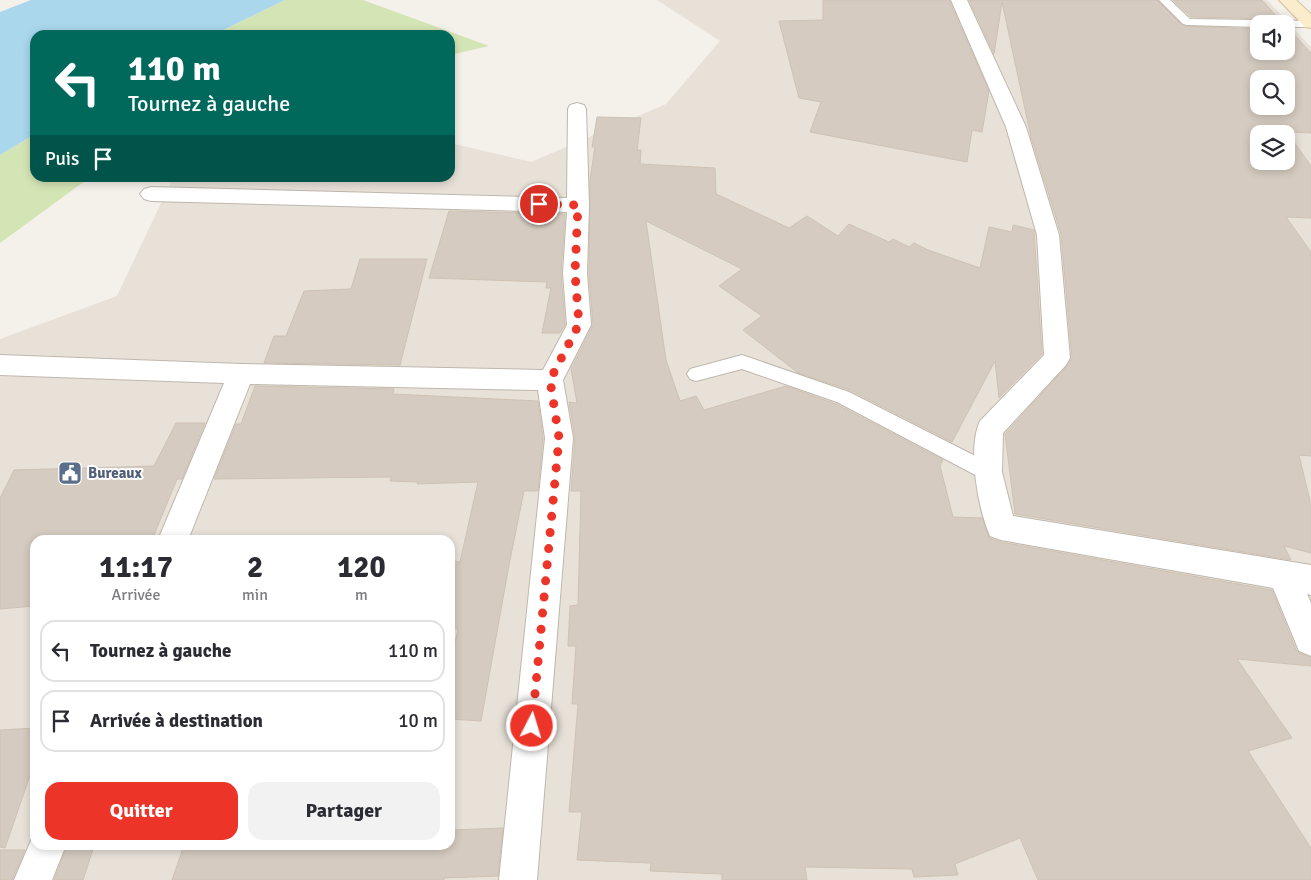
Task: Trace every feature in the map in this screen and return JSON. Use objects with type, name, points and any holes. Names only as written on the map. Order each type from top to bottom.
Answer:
[{"type":"street","points":[[959,0],[1016,127],[1048,235],[1057,358],[990,429],[988,472],[1001,527],[1298,579],[1311,640]]},
{"type":"street","points":[[1287,0],[1311,24]]},
{"type":"street","points":[[518,880],[559,438],[550,380],[579,324],[575,273],[578,205],[576,109]]},
{"type":"street","points":[[151,194],[578,205]]},
{"type":"street","points":[[0,365],[241,374],[550,380]]},
{"type":"street","points":[[175,535],[241,374]]},
{"type":"street","points":[[32,880],[45,850]]},
{"type":"lane","points":[[1164,0],[1187,22],[1311,24]]},
{"type":"lane","points":[[696,374],[742,362],[843,397],[988,472]]},
{"type":"shaded area","points":[[657,0],[1267,0],[1281,15],[1250,15],[1250,60],[1295,60],[1295,30],[1311,47],[1311,880],[0,880],[0,339],[117,296],[171,182],[455,182],[455,144],[531,162],[666,104],[720,41]]},
{"type":"green space","points":[[285,0],[363,0],[445,30],[223,30]]},
{"type":"green space","points":[[455,34],[489,46],[455,54]]},
{"type":"green space","points":[[30,137],[30,182],[84,182],[0,243],[0,155]]},
{"type":"water","points":[[31,0],[285,0],[223,30],[30,30],[30,137],[0,155],[0,12]]},
{"type":"building","points":[[823,0],[949,0],[989,91],[982,132],[972,130],[967,162],[810,132],[821,102],[799,98],[779,21],[823,20]]},
{"type":"building","points":[[969,0],[1157,0],[1183,26],[1250,29],[1250,60],[1295,60],[1295,36],[1311,53],[1311,133],[1295,132],[1295,125],[1250,125],[1250,170],[1295,170],[1295,143],[1311,166],[1311,218],[1286,217],[1311,252],[1311,456],[1299,455],[1311,505],[1311,553],[1284,546],[1291,560],[1015,514],[1005,434],[1067,366],[1072,358],[1061,234],[1031,137],[1002,2],[994,54]]},
{"type":"building","points":[[1173,0],[1262,0],[1275,15],[1250,15],[1250,18],[1191,17]]},
{"type":"building","points":[[597,117],[641,118],[637,150],[641,150],[640,164],[715,168],[716,194],[789,228],[807,216],[838,236],[849,224],[889,242],[893,239],[909,247],[914,243],[928,250],[980,268],[989,227],[1012,232],[1013,225],[1034,230],[1042,354],[999,398],[995,361],[952,442],[850,390],[798,373],[743,330],[762,316],[719,286],[742,269],[646,221],[666,360],[680,401],[696,396],[704,410],[786,386],[836,404],[943,460],[940,466],[953,517],[982,518],[989,538],[1001,542],[1272,590],[1297,652],[1311,658],[1311,666],[1237,659],[1292,738],[1248,751],[1311,848],[1311,880],[1038,880],[1020,838],[955,864],[958,875],[914,877],[912,869],[805,867],[807,880],[722,880],[722,874],[650,871],[651,863],[577,860],[582,812],[569,812],[578,704],[572,704],[576,646],[568,646],[570,606],[578,605],[581,491],[571,491],[575,438],[569,402],[577,403],[571,369],[593,325],[589,273],[590,180],[595,147],[592,147]]},
{"type":"building","points":[[449,211],[565,214],[561,273],[565,325],[560,333],[542,333],[551,288],[546,288],[547,282],[429,278]]},
{"type":"building","points":[[360,259],[427,259],[400,365],[264,363],[274,336],[286,336],[304,291],[351,289]]},
{"type":"building","points":[[255,386],[394,389],[393,394],[538,401],[543,438],[538,491],[524,491],[481,721],[455,719],[455,642],[458,629],[455,629],[455,562],[460,562],[478,482],[417,484],[418,482],[390,481],[391,477],[214,479],[236,424],[241,424]]},
{"type":"building","points":[[176,423],[205,423],[182,479],[177,479],[154,535],[30,535],[30,606],[0,609],[0,498],[14,470],[154,466]]},
{"type":"building","points":[[30,728],[30,776],[5,848],[0,847],[0,730]]},
{"type":"building","points":[[503,828],[498,876],[444,878],[444,880],[172,880],[182,850],[455,850],[455,830]]},
{"type":"building","points":[[0,850],[25,850],[12,880],[0,880]]},
{"type":"building","points":[[66,850],[93,850],[83,880],[54,880]]},
{"type":"place","name":"Bureaux","points":[[70,473]]},
{"type":"route","points":[[532,726],[559,438],[550,380],[579,324],[575,273],[578,205],[539,204]]}]
